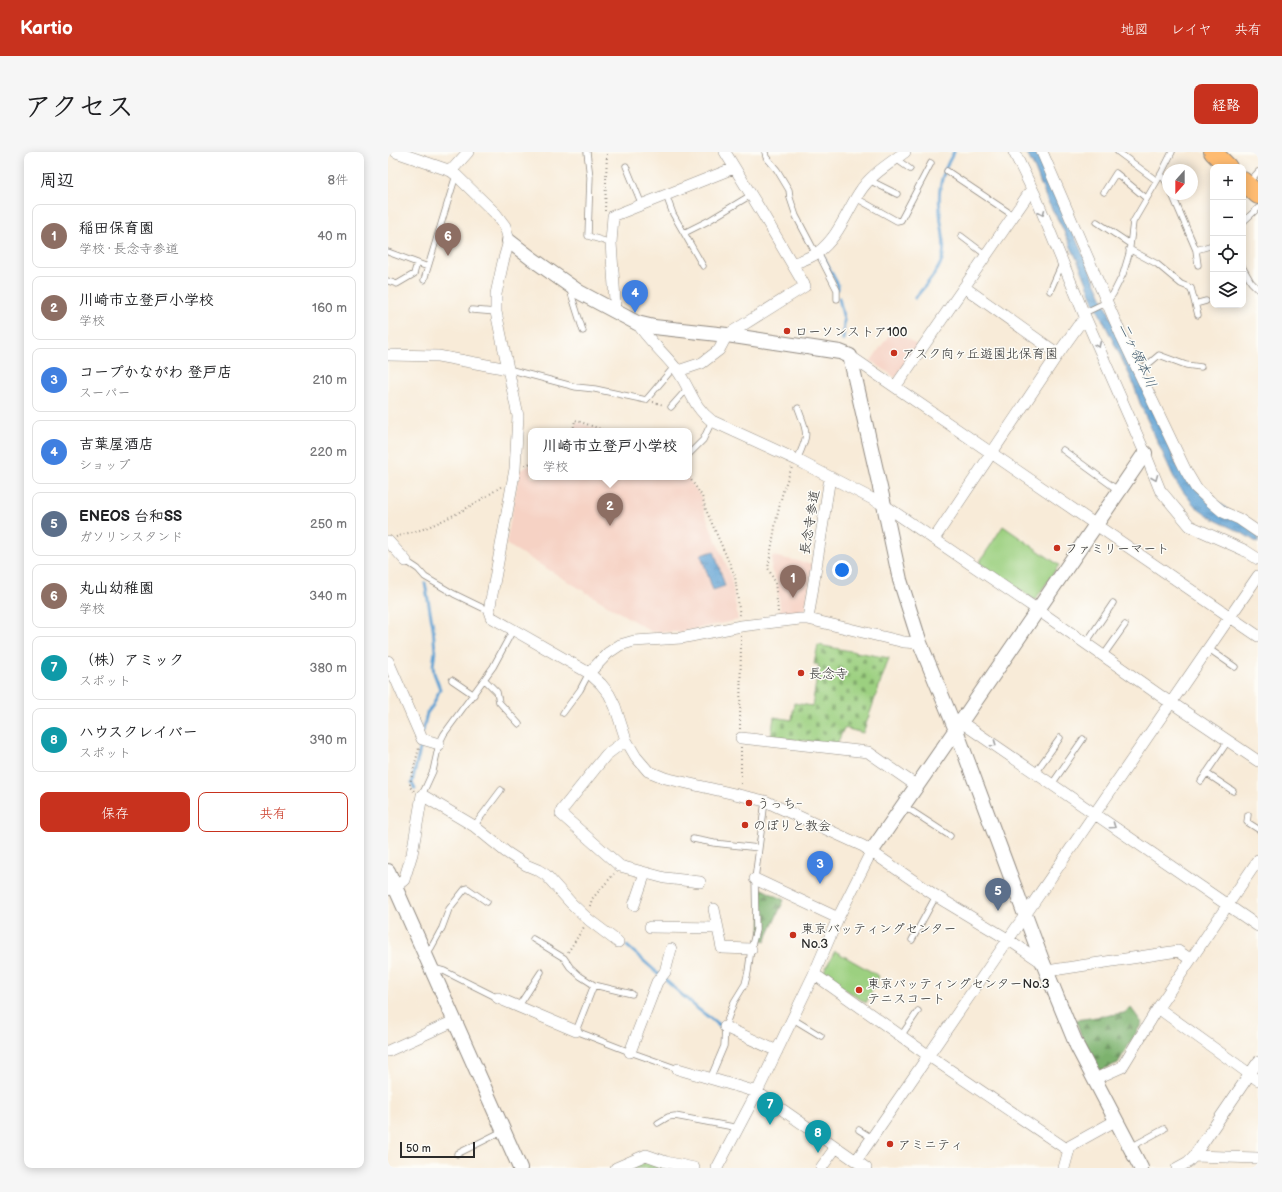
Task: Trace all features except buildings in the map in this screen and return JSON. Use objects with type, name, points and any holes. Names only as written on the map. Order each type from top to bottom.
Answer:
[{"type":"main road","points":[[1213,152],[1225,164]]},
{"type":"street","points":[[396,152],[453,173],[496,214],[505,226],[509,241],[496,294],[496,312],[518,416],[515,468],[489,611],[491,617],[589,673],[601,684],[616,706],[626,740],[641,764],[648,771],[658,776],[741,794],[765,801],[863,846],[936,896],[1009,940],[1045,967],[1178,951],[1190,959]]},
{"type":"street","points":[[453,173],[468,152]]},
{"type":"street","points":[[676,369],[702,363],[719,350],[727,336],[805,286],[725,152]]},
{"type":"street","points":[[792,264],[817,253],[826,246],[869,180],[906,152]]},
{"type":"street","points":[[1014,152],[1032,189],[1160,490],[1190,526],[1244,550],[1258,559]]},
{"type":"street","points":[[1042,152],[1080,243],[1138,370],[1176,451],[1196,488],[1222,512],[1239,519],[1256,529]]},
{"type":"street","points":[[614,311],[615,300],[611,244],[613,216],[734,168]]},
{"type":"street","points":[[895,386],[1032,189]]},
{"type":"street","points":[[509,241],[569,285],[637,324],[840,352],[850,356],[1258,636]]},
{"type":"street","points":[[964,287],[1058,354]]},
{"type":"street","points":[[934,539],[1085,316]]},
{"type":"street","points":[[637,324],[676,369],[702,414],[712,421],[796,460],[884,504],[1165,699],[1258,761]]},
{"type":"street","points":[[388,355],[416,354],[438,356],[508,369]]},
{"type":"street","points":[[850,356],[900,580],[920,643],[959,726],[1026,916],[1077,1046],[1141,1168]]},
{"type":"street","points":[[717,1168],[740,1128],[814,974],[838,918],[871,852],[959,726],[1145,453]]},
{"type":"street","name":"長念寺参道","points":[[808,619],[830,477]]},
{"type":"street","points":[[390,539],[406,561]]},
{"type":"street","points":[[856,1161],[1026,916],[1258,576]]},
{"type":"street","points":[[589,673],[608,653],[620,644],[634,641],[680,638],[741,626],[779,621],[808,619],[904,642],[920,643]]},
{"type":"street","points":[[388,661],[424,740],[439,744]]},
{"type":"street","points":[[959,726],[1052,784],[1258,926]]},
{"type":"street","points":[[740,738],[868,752],[917,786]]},
{"type":"street","points":[[626,740],[606,755],[562,810],[561,814],[620,866],[665,878],[700,882]]},
{"type":"street","points":[[392,888],[404,880],[412,854],[422,795],[474,826],[526,866],[538,870],[546,875],[571,903],[589,920],[618,942]]},
{"type":"street","points":[[1095,1079],[1122,1067],[1190,959],[1258,860]]},
{"type":"street","points":[[388,871],[392,888],[428,961],[520,1168]]},
{"type":"street","points":[[634,905],[645,873]]},
{"type":"street","points":[[755,879],[838,918]]},
{"type":"street","points":[[714,909],[722,948],[751,949]]},
{"type":"street","points":[[650,926],[718,928]]},
{"type":"street","points":[[630,1052],[662,976],[671,949]]},
{"type":"street","points":[[814,974],[929,1056],[1068,1150]]},
{"type":"street","points":[[498,998],[576,1031]]},
{"type":"street","points":[[1158,1008],[1254,1077]]},
{"type":"street","points":[[388,1051],[454,1020]]},
{"type":"street","points":[[725,1027],[777,1051]]},
{"type":"street","points":[[1177,1168],[1188,1162],[1194,1156],[1254,1077],[1258,1062]]},
{"type":"street","points":[[678,1069],[757,1092],[866,1168]]},
{"type":"street","points":[[1064,1168],[1070,1146],[1115,1121]]},
{"type":"street","points":[[821,1168],[836,1147]]},
{"type":"street","points":[[616,1168],[646,1155],[666,1162],[694,1168]]},
{"type":"street","points":[[1194,1156],[1258,1158]]},
{"type":"lane","points":[[586,152],[590,177],[588,236],[611,244]]},
{"type":"lane","points":[[765,152],[766,157],[777,170],[789,190],[796,216],[837,290],[837,299]]},
{"type":"lane","points":[[1118,152],[1157,181]]},
{"type":"lane","points":[[1085,316],[1107,302],[1123,274],[1130,246],[1133,222],[1161,174],[1171,153]]},
{"type":"lane","points":[[896,159],[910,169]]},
{"type":"lane","points":[[856,198],[897,220],[901,220],[931,163]]},
{"type":"lane","points":[[626,166],[642,205]]},
{"type":"lane","points":[[948,171],[1014,216]]},
{"type":"lane","points":[[424,280],[453,173]]},
{"type":"lane","points":[[1104,192],[1116,173],[1146,198]]},
{"type":"lane","points":[[869,180],[897,194]]},
{"type":"lane","points":[[666,195],[673,214],[703,266]]},
{"type":"lane","points":[[684,233],[708,221],[751,195]]},
{"type":"lane","points":[[1175,200],[1196,250],[1198,265]]},
{"type":"lane","points":[[1246,219],[1258,208]]},
{"type":"lane","points":[[1097,222],[1157,264],[1181,284],[1191,288],[1198,315]]},
{"type":"lane","points":[[961,236],[986,255]]},
{"type":"lane","points":[[1196,250],[1210,246]]},
{"type":"lane","points":[[388,252],[428,267]]},
{"type":"lane","points":[[1050,291],[1063,262]]},
{"type":"lane","points":[[388,281],[397,284],[414,274],[417,263]]},
{"type":"lane","points":[[1245,272],[1251,282],[1258,289]]},
{"type":"lane","points":[[569,285],[583,332]]},
{"type":"lane","points":[[1195,304],[1206,301]]},
{"type":"lane","points":[[472,310],[496,312]]},
{"type":"lane","points":[[1138,370],[1146,366],[1159,355],[1186,365],[1201,367]]},
{"type":"lane","points":[[508,369],[576,388],[595,389],[646,400],[676,369]]},
{"type":"lane","points":[[671,407],[687,388]]},
{"type":"lane","points":[[796,460],[807,435],[798,408]]},
{"type":"lane","points":[[692,451],[703,440],[712,421]]},
{"type":"lane","points":[[1063,450],[1119,491]]},
{"type":"lane","points":[[406,561],[418,569],[426,577],[454,594],[489,611]]},
{"type":"lane","points":[[1086,643],[1113,603]]},
{"type":"lane","points":[[1103,656],[1125,625]]},
{"type":"lane","points":[[422,795],[433,770],[439,744],[444,734],[494,667],[512,630]]},
{"type":"lane","points":[[1209,649],[1235,667]]},
{"type":"lane","points":[[563,713],[580,690],[589,673]]},
{"type":"lane","points":[[452,680],[474,695]]},
{"type":"lane","points":[[485,680],[497,692],[498,702],[518,724]]},
{"type":"lane","points":[[1034,773],[1060,738]]},
{"type":"lane","points":[[1052,784],[1083,739]]},
{"type":"lane","points":[[1201,781],[1228,741]]},
{"type":"lane","points":[[1206,774],[1233,792]]},
{"type":"lane","points":[[474,826],[501,790]]},
{"type":"lane","points":[[710,1079],[724,1046],[725,1027],[734,1002],[746,984],[751,949],[756,930],[755,879],[765,801]]},
{"type":"lane","points":[[904,806],[950,836]]},
{"type":"lane","points":[[1248,815],[1247,822],[1258,829]]},
{"type":"lane","points":[[693,839],[759,848]]},
{"type":"lane","points":[[487,902],[467,888],[465,889],[449,909],[442,928],[431,948],[428,961],[444,971],[498,998]]},
{"type":"lane","points":[[912,940],[936,896]]},
{"type":"lane","points":[[533,939],[564,958],[570,967],[594,985],[632,994]]},
{"type":"lane","points":[[518,1007],[541,972]]},
{"type":"lane","points":[[594,985],[576,1031],[678,1069]]},
{"type":"lane","points":[[901,1036],[918,1011]]},
{"type":"lane","points":[[793,1019],[821,1036]]},
{"type":"lane","points":[[658,1123],[668,1117],[675,1116],[740,1128]]},
{"type":"lane","points":[[1130,1147],[1164,1129]]},
{"type":"lane","points":[[456,1154],[503,1130]]},
{"type":"lane","points":[[859,1130],[872,1138]]},
{"type":"path","points":[[607,152],[604,215],[613,216]]},
{"type":"path","points":[[646,400],[671,407]]},
{"type":"path","points":[[574,428],[575,420],[598,428]]},
{"type":"path","points":[[779,621],[776,582],[768,568],[783,491],[796,460]]},
{"type":"path","points":[[390,539],[422,530],[476,503],[504,484],[515,468]]},
{"type":"path","points":[[691,480],[702,496],[708,516],[735,576],[741,626],[741,794]]},
{"type":"path","points":[[422,795],[412,790],[410,787],[424,740]]},
{"type":"path","points":[[564,958],[589,920],[592,899],[620,866]]},
{"type":"shaded area","name":"アスク向ヶ丘遊園北保育園","points":[[893,329],[918,346],[896,378],[871,361]]},
{"type":"shaded area","points":[[578,422],[593,428],[575,428],[576,423]]},
{"type":"shaded area","points":[[528,466],[528,480],[689,480],[701,497],[703,509],[731,576],[738,620],[681,632],[652,632],[506,544],[520,470]]},
{"type":"shaded area","points":[[772,556],[813,564],[805,614],[781,618],[777,582],[771,570]]},
{"type":"green space","points":[[1003,526],[1059,565],[1035,600],[979,563]]},
{"type":"green space","points":[[818,645],[889,658],[863,733],[844,728],[837,744],[771,737],[774,717],[792,720],[794,703],[812,706],[819,665],[814,664]]},
{"type":"green space","points":[[761,889],[784,900],[765,941],[760,939]]},
{"type":"green space","name":"東京バッティングセンターNo.3 テニスコート","points":[[835,951],[879,976],[866,1003],[824,975],[824,971]]},
{"type":"green space","points":[[1131,1008],[1142,1023],[1118,1063],[1101,1070],[1096,1066],[1089,1054],[1076,1020],[1124,1013]]},
{"type":"green space","points":[[644,1161],[669,1168],[630,1168]]},
{"type":"water","points":[[1026,152],[1037,152],[1179,469],[1258,535],[1258,543],[1242,533],[1215,520],[1195,506],[1177,484],[1141,406],[1132,380],[1095,304],[1081,268],[1061,225],[1047,200],[1035,169]]},
{"type":"water","points":[[714,551],[725,586],[713,590],[701,555]]},
{"type":"waterway","points":[[915,298],[932,278],[942,261],[944,243],[939,194],[942,178],[954,152]]},
{"type":"waterway","points":[[821,253],[838,285],[838,289]]},
{"type":"waterway","points":[[839,298],[844,320],[843,340]]},
{"type":"waterway","points":[[423,731],[427,713],[433,705],[440,689],[433,666],[435,651],[433,627],[425,583]]},
{"type":"waterway","points":[[415,789],[412,783],[422,741]]},
{"type":"waterway","points":[[627,946],[698,1009],[723,1028]]},
{"type":"place","name":"丸山幼稚園","points":[[448,256]]},
{"type":"place","name":"吉葉屋酒店","points":[[635,313]]},
{"type":"place","name":"ローソンストア100","points":[[787,331]]},
{"type":"place","name":"アスク向ヶ丘遊園北保育園","points":[[894,353]]},
{"type":"place","name":"川崎市立登戸小学校","points":[[610,526]]},
{"type":"place","name":"ファミリーマート","points":[[1057,548]]},
{"type":"place","name":"稲田保育園","points":[[793,598]]},
{"type":"place","name":"長念寺","points":[[801,673]]},
{"type":"place","name":"うっちｰ","points":[[749,803]]},
{"type":"place","name":"のぼりと教会","points":[[745,825]]},
{"type":"place","name":"コープかながわ 登戸店","points":[[820,884]]},
{"type":"place","name":"ENEOS 台和SS","points":[[998,911]]},
{"type":"place","name":"東京バッティングセンター No.3","points":[[793,935]]},
{"type":"place","name":"東京バッティングセンターNo.3 テニスコート","points":[[859,990]]},
{"type":"place","name":"（株）アミック","points":[[770,1125]]},
{"type":"place","name":"アミニティ","points":[[890,1144]]},
{"type":"place","name":"ハウスクレイバー","points":[[818,1153]]},
{"type":"water label","name":"二ヶ領本川","points":[[1138,355]]}]
